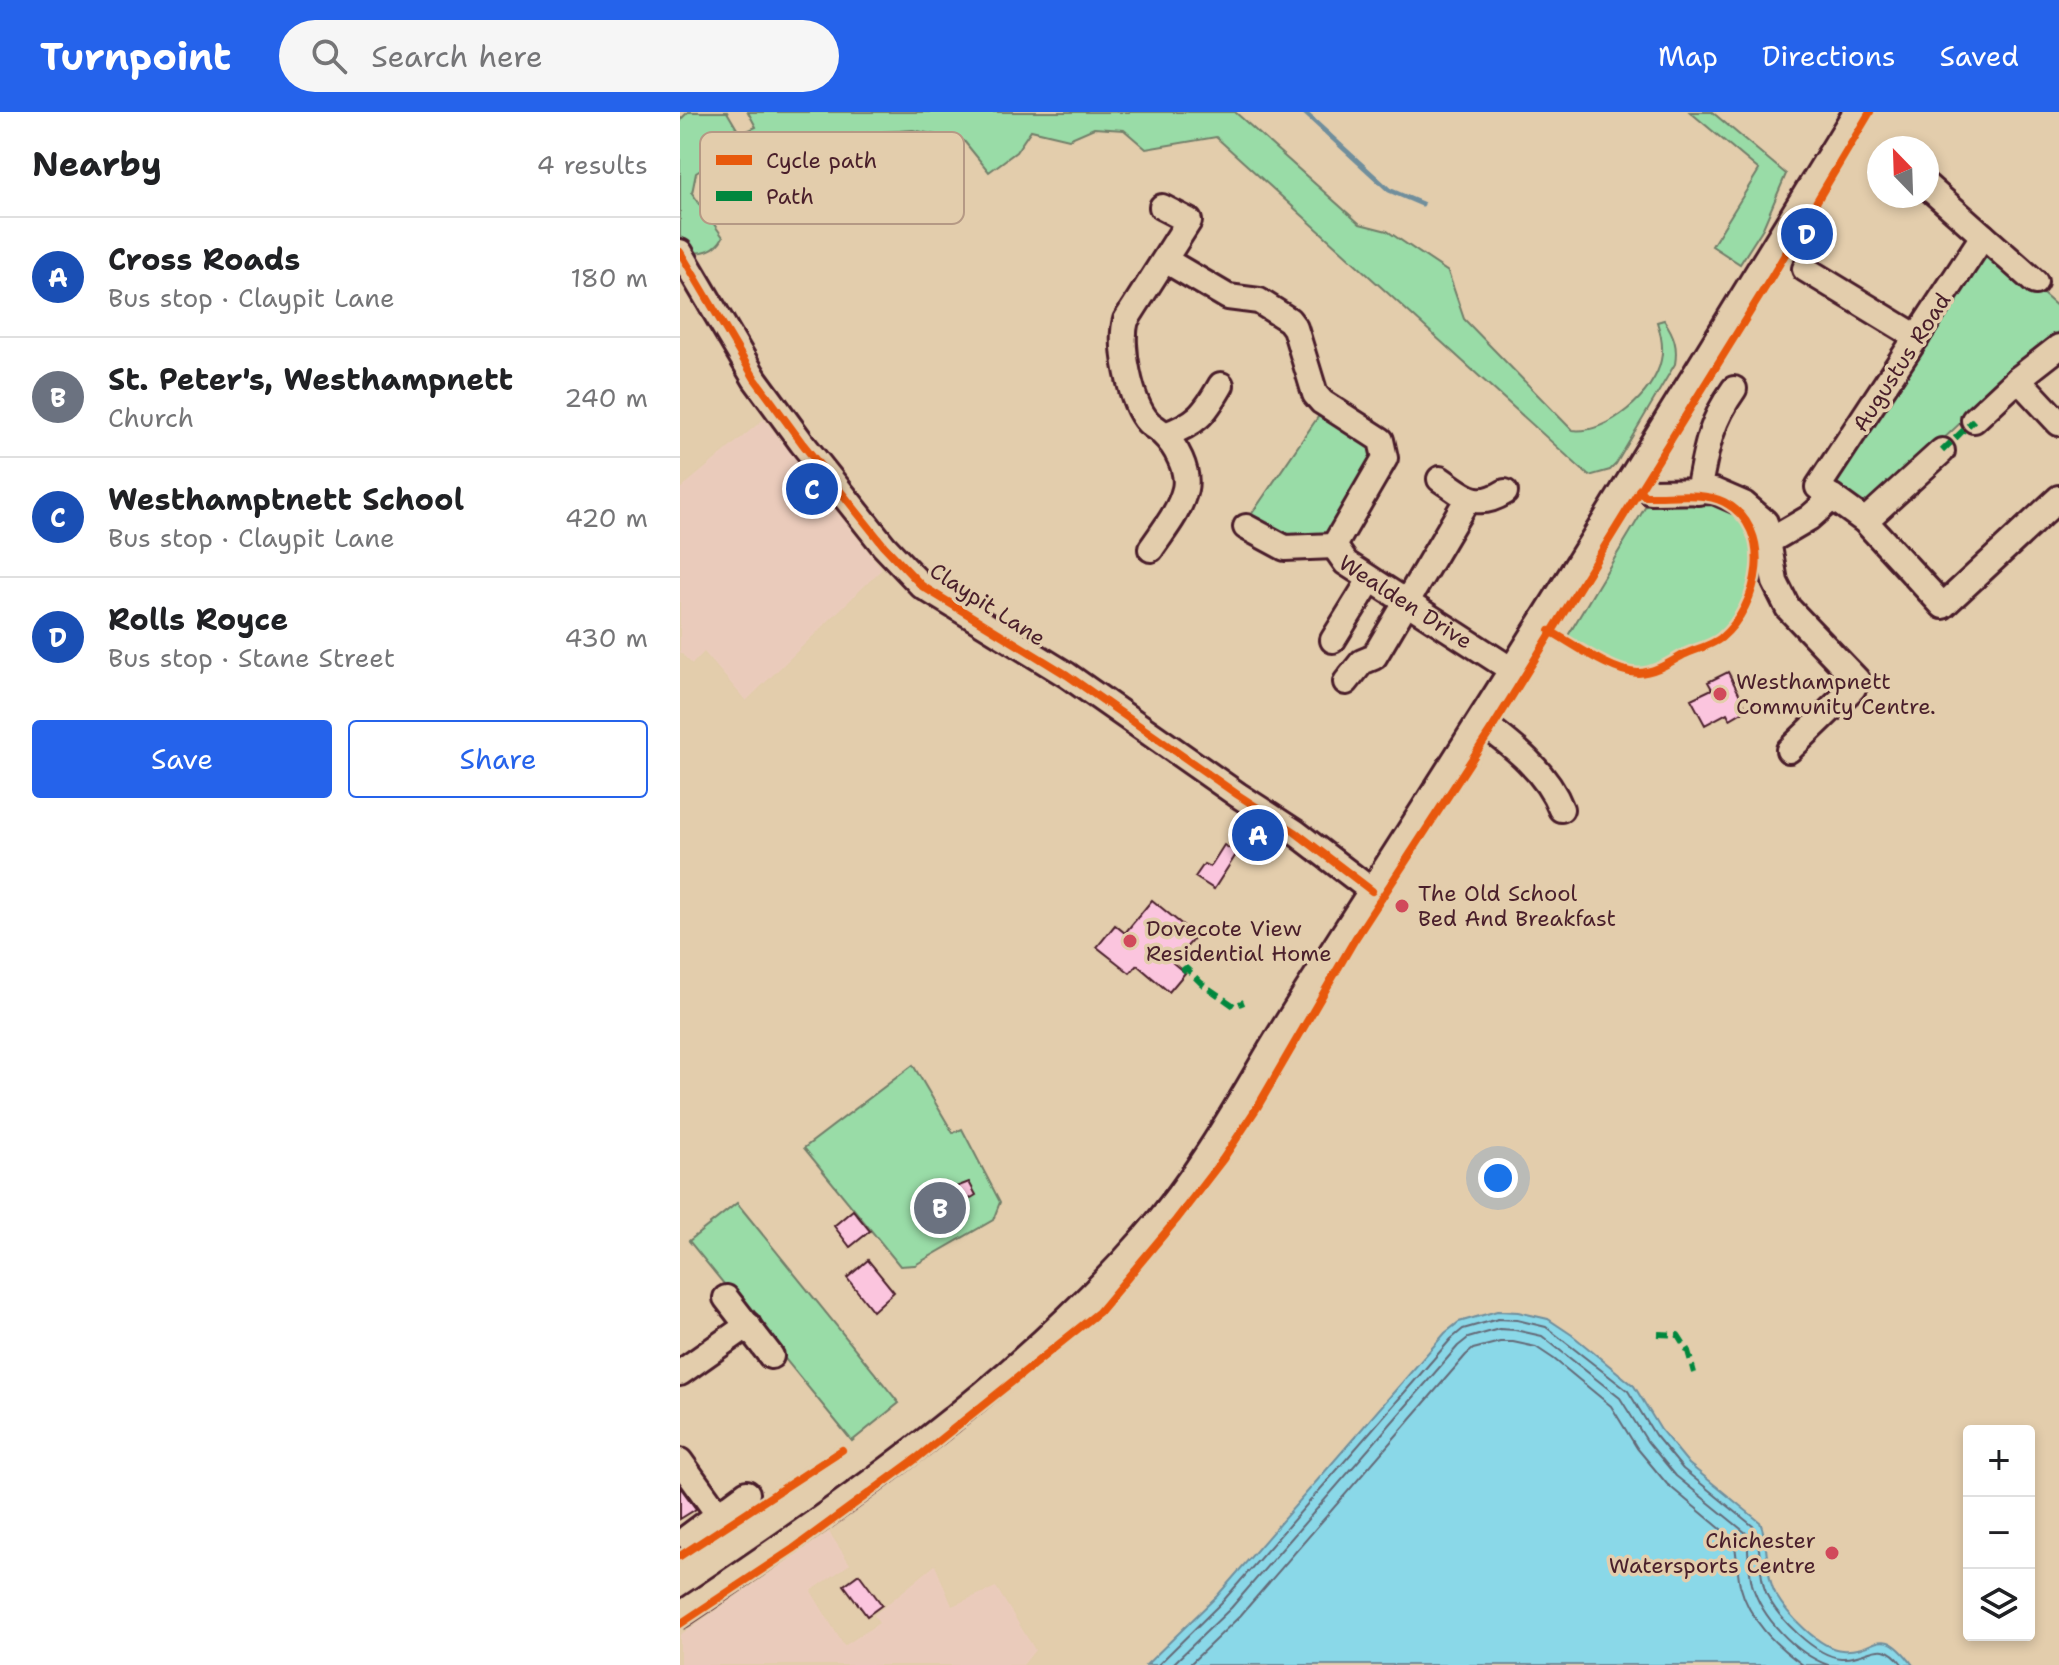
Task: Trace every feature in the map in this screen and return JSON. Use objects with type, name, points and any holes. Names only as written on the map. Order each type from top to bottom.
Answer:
[{"type":"street","points":[[680,1615],[826,1515],[917,1447],[1041,1343],[1112,1273],[1174,1203],[1221,1136],[1289,1018],[1481,722],[1856,112]]},
{"type":"street","points":[[1939,197],[2035,282]]},
{"type":"street","points":[[1151,549],[1180,503],[1186,486],[1183,464],[1165,435],[1147,421],[1133,395],[1122,334],[1126,320],[1189,221],[1162,207]]},
{"type":"street","name":"Augustus Road","points":[[1768,542],[1809,518],[1917,337],[1983,236]]},
{"type":"street","name":"Claypit Lane","points":[[680,252],[764,392],[884,546],[922,586],[1067,675],[1295,832],[1372,891]]},
{"type":"street","name":"Wealden Drive","points":[[1165,260],[1228,297],[1259,301],[1289,320],[1295,328],[1315,394],[1322,402],[1381,440],[1385,458],[1334,546],[1346,563],[1512,670]]},
{"type":"street","points":[[1805,269],[1917,337]]},
{"type":"street","points":[[1974,420],[2018,379],[2059,347]]},
{"type":"street","points":[[2018,379],[2059,423]]},
{"type":"street","points":[[1165,435],[1192,425],[1206,411],[1221,385]]},
{"type":"street","points":[[1698,492],[1709,435],[1719,411],[1734,389]]},
{"type":"street","points":[[1865,521],[1942,451]]},
{"type":"street","points":[[1632,477],[1651,492],[1714,491],[1744,504],[1765,522],[1775,582],[1788,608],[1857,680],[1853,688],[1789,750]]},
{"type":"street","points":[[1440,479],[1468,498],[1480,502],[1492,500],[1505,492]]},
{"type":"street","points":[[1826,492],[1865,521],[1943,606],[2059,498]]},
{"type":"street","points":[[1346,682],[1362,662],[1374,657],[1468,498]]},
{"type":"street","points":[[1246,527],[1285,548],[1334,546]]},
{"type":"street","name":"Wealden Drive","points":[[1333,640],[1370,580]]},
{"type":"street","points":[[1481,722],[1514,747],[1556,793],[1561,809]]},
{"type":"street","points":[[726,1298],[771,1356]]},
{"type":"street","points":[[680,1373],[748,1325]]},
{"type":"street","points":[[680,1461],[718,1514]]},
{"type":"street","points":[[688,1537],[747,1493]]},
{"type":"shaded area","points":[[764,419],[882,569],[746,701],[704,652],[692,664],[680,652],[680,489]]},
{"type":"shaded area","points":[[829,1532],[850,1564],[811,1591],[844,1646],[879,1623],[874,1615],[935,1565],[952,1606],[996,1587],[1035,1650],[1023,1665],[680,1665],[680,1635]]},
{"type":"green space","points":[[688,112],[727,112],[739,132],[700,132],[700,170],[696,173],[692,193],[700,204],[700,224],[714,224],[723,237],[710,250],[700,252],[690,253],[680,236],[680,120]]},
{"type":"green space","points":[[748,112],[1235,112],[1360,224],[1387,231],[1448,272],[1464,319],[1572,430],[1586,430],[1614,419],[1649,386],[1662,355],[1657,322],[1664,320],[1673,336],[1675,364],[1616,464],[1610,470],[1589,476],[1216,137],[1146,149],[1124,130],[1094,128],[1069,139],[1031,130],[1016,152],[989,172],[964,141],[964,132],[745,132],[756,127]]},
{"type":"green space","points":[[1690,112],[1712,112],[1786,174],[1763,228],[1740,264],[1712,246],[1759,170]]},
{"type":"green space","points":[[1985,243],[2059,308],[2059,333],[2019,364],[2014,373],[1863,514],[1825,486]]},
{"type":"green space","points":[[1320,414],[1373,445],[1375,467],[1323,540],[1284,536],[1251,515]]},
{"type":"green space","points":[[1652,496],[1701,496],[1729,507],[1744,521],[1753,540],[1756,560],[1748,603],[1721,638],[1660,667],[1637,673],[1609,665],[1566,639]]},
{"type":"green space","points":[[913,1065],[953,1133],[962,1129],[1000,1202],[993,1220],[915,1265],[900,1266],[804,1148]]},
{"type":"green space","points":[[737,1203],[899,1403],[852,1441],[689,1241]]},
{"type":"water","points":[[1497,1311],[1548,1319],[1634,1386],[1661,1430],[1689,1464],[1760,1522],[1772,1587],[1781,1603],[1814,1637],[1842,1650],[1854,1650],[1885,1641],[1893,1644],[1913,1665],[1146,1665],[1217,1596],[1445,1333],[1459,1322]]},
{"type":"building","name":"Westhampnett Community Centre.","points":[[1728,672],[1747,709],[1730,719],[1727,713],[1705,725],[1691,699],[1712,689],[1708,682]]},
{"type":"building","points":[[1224,845],[1237,853],[1214,889],[1195,877],[1204,864],[1210,867]]},
{"type":"building","name":"Dovecote View Residential Home","points":[[1152,900],[1196,936],[1173,963],[1185,973],[1169,992],[1137,965],[1130,973],[1097,947],[1115,925],[1125,933]]},
{"type":"building","points":[[946,1182],[951,1189],[969,1182],[976,1195],[961,1204],[965,1211],[933,1232],[915,1205],[924,1199],[918,1191],[929,1184],[934,1190]]},
{"type":"building","points":[[853,1210],[870,1231],[850,1247],[834,1226]]},
{"type":"building","points":[[868,1260],[894,1292],[873,1311],[847,1278]]},
{"type":"building","points":[[680,1487],[696,1509],[680,1519]]},
{"type":"building","points":[[859,1574],[882,1605],[867,1616],[844,1585]]},
{"type":"waterway","points":[[1304,112],[1389,190],[1422,204]]},
{"type":"marked path","points":[[1942,451],[1974,420]]},
{"type":"marked path","points":[[1182,971],[1186,968],[1201,983],[1234,1006],[1244,1002]]},
{"type":"marked path","points":[[1658,1334],[1678,1335],[1688,1351],[1694,1373]]},
{"type":"cycle path","points":[[680,1624],[793,1549],[917,1458],[1099,1312],[1176,1220],[1223,1159],[1258,1106],[1355,939],[1491,730],[1870,112]]},
{"type":"cycle path","points":[[680,252],[755,379],[884,546],[922,586],[1067,675],[1295,832],[1372,891]]},
{"type":"cycle path","points":[[1550,631],[1605,663],[1628,672],[1644,673],[1721,638],[1745,607],[1756,568],[1756,548],[1751,530],[1740,514],[1715,499],[1645,496],[1639,490]]},
{"type":"cycle path","points":[[680,1556],[842,1450]]},
{"type":"place","name":"Rolls Royce","points":[[1807,234]]},
{"type":"place","name":"Westhamptnett School","points":[[812,489]]},
{"type":"place","name":"Westhampnett Community Centre.","points":[[1720,694]]},
{"type":"place","name":"Cross Roads","points":[[1258,835]]},
{"type":"place","name":"The Old School Bed And Breakfast","points":[[1402,906]]},
{"type":"place","name":"Dovecote View Residential Home","points":[[1130,941]]},
{"type":"place","name":"St. Peter's, Westhampnett","points":[[940,1208]]},
{"type":"place","name":"Chichester Watersports Centre","points":[[1832,1553]]}]
